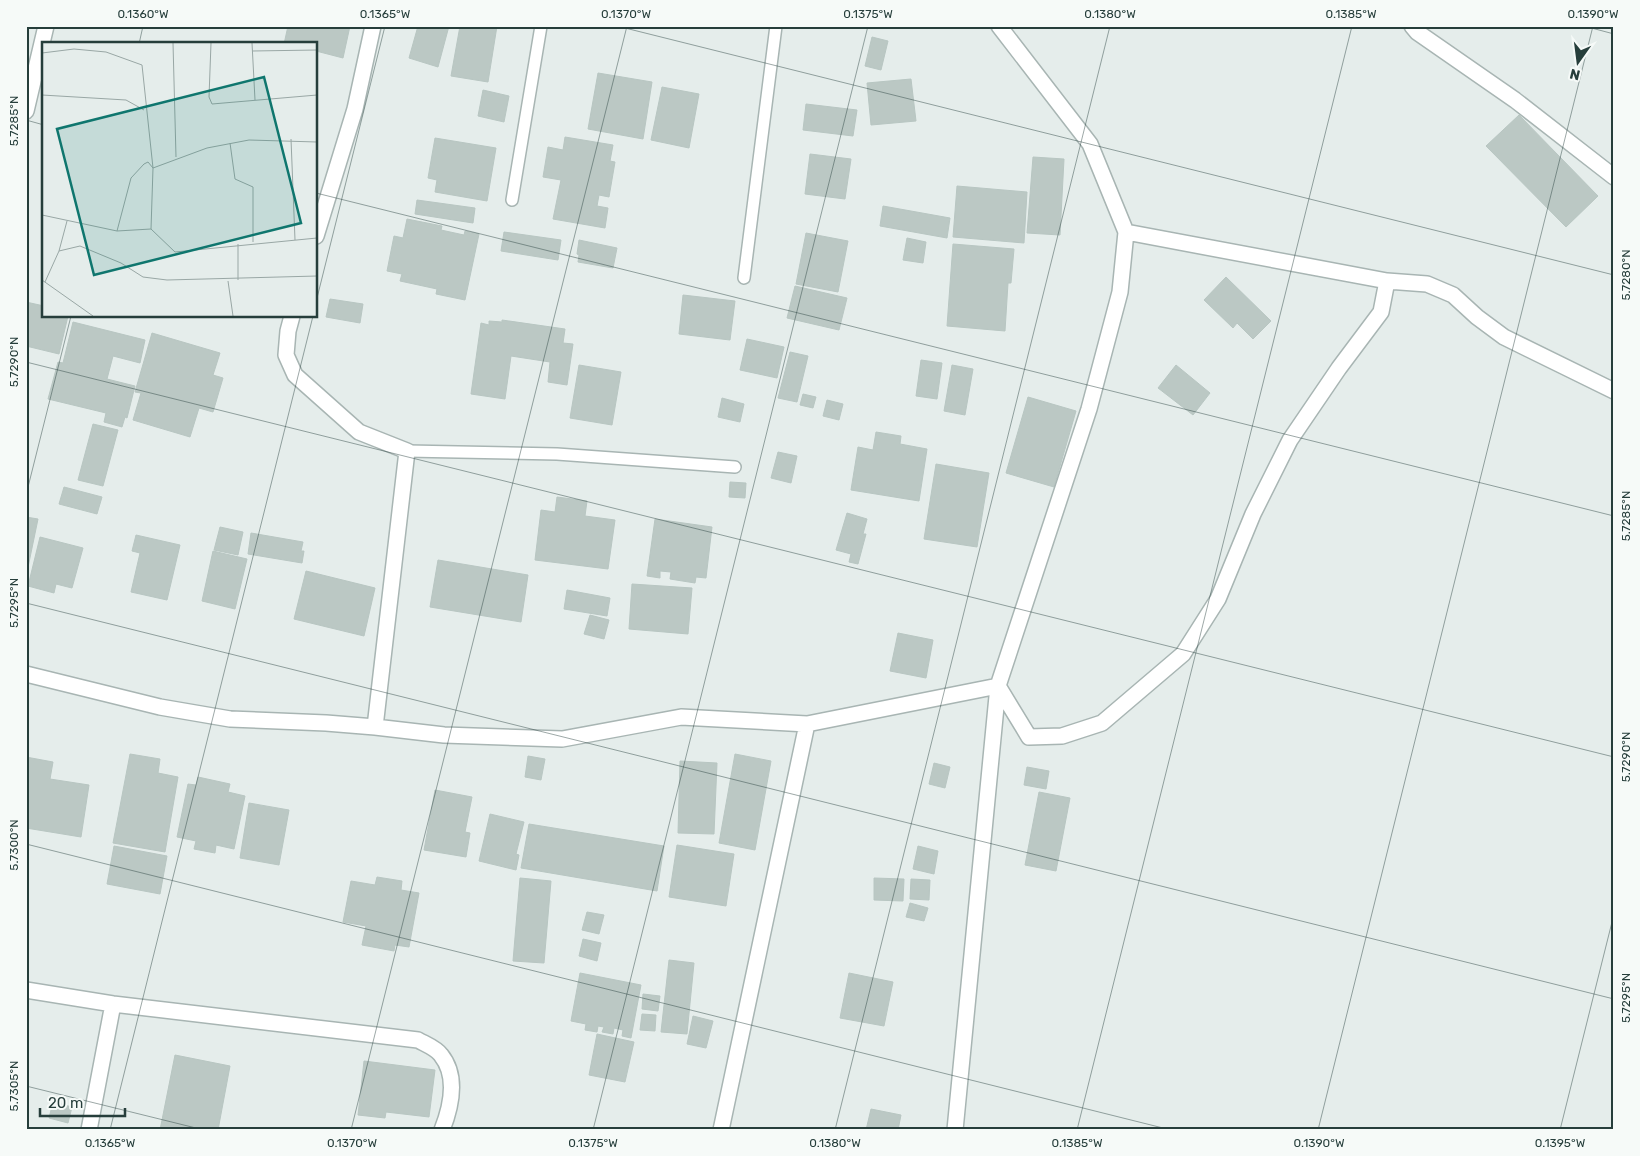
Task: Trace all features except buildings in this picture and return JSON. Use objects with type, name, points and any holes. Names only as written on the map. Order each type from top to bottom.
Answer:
[{"type":"street","points":[[42,42],[46,26]]},
{"type":"street","points":[[318,229],[355,109],[373,26]]},
{"type":"street","points":[[955,1130],[998,686],[1089,410],[1120,292],[1126,232],[1090,144],[999,26]]},
{"type":"street","points":[[1412,26],[1417,32],[1516,100],[1614,177]]},
{"type":"street","points":[[26,111],[42,43]]},
{"type":"street","points":[[1126,232],[1387,281],[1427,284],[1452,294],[1477,318],[1504,337],[1614,391]]},
{"type":"street","points":[[998,686],[1029,737],[1062,736],[1102,723],[1182,654],[1218,599],[1253,514],[1290,440],[1339,368],[1381,312],[1387,281]]},
{"type":"street","points":[[291,318],[288,331],[286,355],[296,375],[359,432],[408,451],[375,727]]},
{"type":"street","points":[[26,674],[160,707],[230,719],[326,722],[444,736],[562,739],[680,717],[807,724],[998,686]]},
{"type":"street","points":[[721,1130],[807,724]]},
{"type":"street","points":[[26,990],[113,1004],[418,1040],[440,1053],[448,1066],[452,1089],[448,1114],[442,1130]]},
{"type":"street","points":[[89,1130],[113,1004]]},
{"type":"lane","points":[[512,200],[541,26]]},
{"type":"lane","points":[[744,278],[776,26]]},
{"type":"lane","points":[[408,451],[557,454],[735,467]]}]
